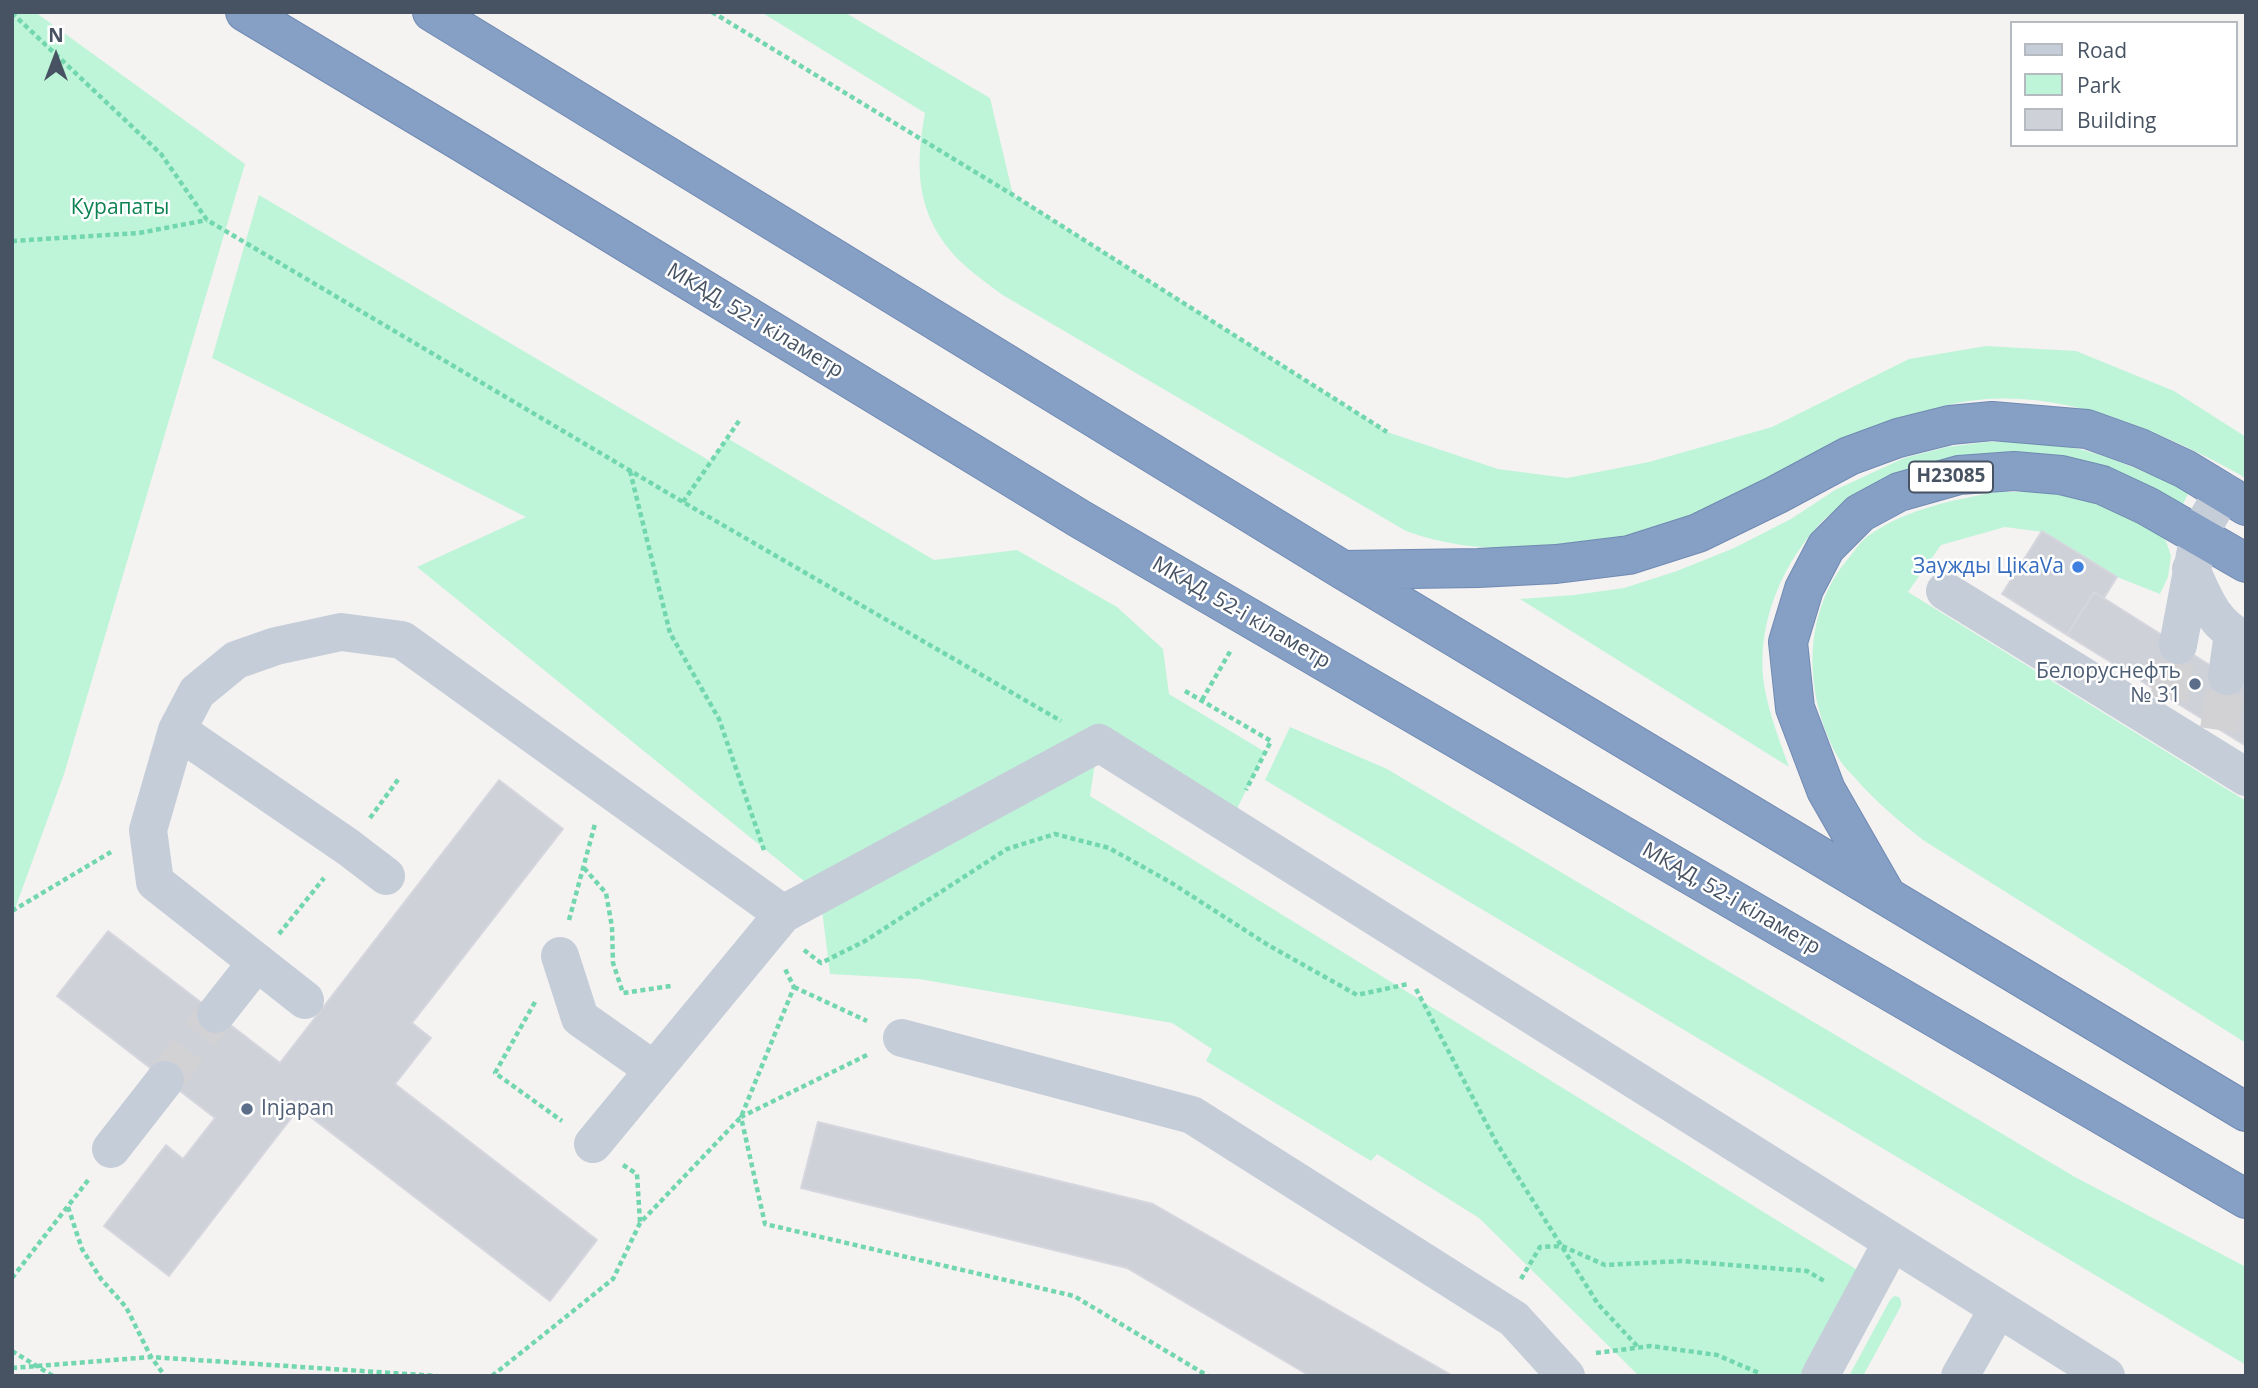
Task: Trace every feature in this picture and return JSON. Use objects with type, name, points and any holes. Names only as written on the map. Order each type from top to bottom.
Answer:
[{"type":"highway","name":"МКАД, 52-і кіламетр","points":[[245,12],[1080,519],[2246,1199]]},
{"type":"highway","points":[[432,12],[1343,570],[2246,1112]]},
{"type":"highway","name":"Н23085","points":[[1343,570],[1556,565],[1629,555],[1698,533],[1849,456],[1924,431],[1982,422],[2029,423],[2087,429],[2140,448],[2185,469],[2234,499]]},
{"type":"highway","name":"Н23085","points":[[1886,896],[1826,790],[1795,708],[1788,642],[1804,589],[1826,547],[1860,513],[1899,492],[1959,475],[2014,471],[2061,475],[2102,485],[2147,506],[2195,551],[2246,563]]},
{"type":"lane","points":[[2178,645],[2195,551],[2234,499]]},
{"type":"lane","points":[[2195,551],[2208,608],[2239,637],[2227,676]]},
{"type":"lane","points":[[1945,591],[2166,712],[2227,755]]},
{"type":"lane","points":[[305,1000],[155,882],[148,830],[177,730],[197,692],[236,660],[276,646],[341,632],[402,640],[773,916]]},
{"type":"lane","points":[[177,730],[386,876]]},
{"type":"lane","points":[[593,1144],[722,989],[773,916],[1098,743],[2106,1376]]},
{"type":"lane","points":[[560,956],[580,1018],[654,1070]]},
{"type":"lane","points":[[216,1014],[257,962]]},
{"type":"lane","points":[[902,1038],[1192,1115],[1501,1310],[1514,1319],[1559,1368]]},
{"type":"lane","points":[[111,1149],[165,1080]]},
{"type":"lane","points":[[1820,1376],[1892,1242]]},
{"type":"lane","points":[[1961,1376],[1998,1310]]},
{"type":"path","points":[[712,12],[1013,195],[1387,432]]},
{"type":"path","points":[[12,13],[161,154],[207,220],[629,471],[1098,743]]},
{"type":"path","points":[[12,241],[139,233],[207,220]]},
{"type":"path","points":[[682,502],[739,421]]},
{"type":"path","points":[[629,471],[670,633],[719,719],[765,852],[773,916],[794,987],[741,1117],[765,1224],[1074,1296],[1208,1376]]},
{"type":"path","points":[[1202,701],[1250,618]]},
{"type":"path","points":[[1185,691],[1270,741],[1229,825]]},
{"type":"path","points":[[12,911],[148,830]]},
{"type":"path","points":[[773,916],[800,946],[821,964],[865,941],[1007,849],[1055,834],[1109,848],[1170,882],[1268,945],[1357,995],[1413,983],[1496,1142],[1598,1304],[1638,1347]]},
{"type":"path","points":[[583,868],[606,893],[612,927],[612,964],[623,993],[684,985],[722,989]]},
{"type":"path","points":[[794,987],[902,1038]]},
{"type":"path","points":[[492,1376],[612,1279],[640,1223],[741,1117],[902,1038]]},
{"type":"path","points":[[593,1144],[637,1174],[640,1223]]},
{"type":"path","points":[[12,1278],[111,1149]]},
{"type":"path","points":[[68,1207],[82,1250],[101,1279],[126,1307],[151,1357],[165,1376]]},
{"type":"path","points":[[1501,1310],[1541,1247],[1562,1246],[1605,1265],[1681,1261],[1807,1271],[1860,1302]]},
{"type":"path","points":[[1559,1368],[1651,1346],[1717,1355],[1759,1373],[1759,1376]]},
{"type":"path","points":[[12,1351],[53,1376]]},
{"type":"path","points":[[12,1368],[151,1357],[437,1376]]},
{"type":"green space","name":"Курапаты","points":[[12,12],[35,12],[245,164],[64,774],[12,917]]},
{"type":"green space","points":[[761,12],[844,12],[990,98],[1013,195],[1387,432],[1498,469],[1567,478],[1649,462],[1772,427],[1909,359],[1986,346],[2076,351],[2174,391],[2246,437],[2246,478],[2182,445],[2113,417],[2077,407],[2005,398],[1951,404],[1901,421],[1647,538],[1624,542],[1502,548],[1453,544],[1406,531],[1001,294],[980,278],[948,248],[929,216],[920,166],[925,113]]},
{"type":"green space","points":[[259,195],[710,461],[727,438],[934,560],[1017,550],[1117,607],[1163,649],[1169,694],[1265,752],[1229,825],[1098,743],[1090,796],[1872,1279],[1820,1376],[1639,1376],[1479,1218],[1377,1154],[1371,1161],[1206,1061],[1212,1049],[1172,1023],[919,979],[830,974],[820,894],[417,567],[526,517],[212,358]]},
{"type":"green space","points":[[1987,442],[2022,442],[2079,449],[2121,463],[2189,492],[2182,506],[2108,469],[1850,499],[1824,519],[1791,562],[1773,602],[1767,624],[1763,646],[1765,690],[1789,767],[1520,599],[1624,588],[1677,571],[1734,548],[1791,519],[1835,490],[1904,458],[1947,447]]},
{"type":"green space","points":[[1997,492],[2046,492],[2098,502],[2153,529],[2166,541],[2171,556],[2168,577],[2160,594],[2117,577],[2043,532],[2005,527],[1941,545],[1908,592],[2246,801],[2246,1043],[1923,840],[1880,803],[1847,769],[1827,735],[1814,684],[1815,631],[1821,606],[1832,582],[1847,560],[1868,536],[1898,519],[1946,502]]},
{"type":"green space","points":[[1290,727],[1387,769],[2075,1177],[2246,1267],[2246,1365],[1265,780]]},
{"type":"green space","points":[[1894,1296],[1899,1297],[1901,1306],[1863,1376],[1849,1376],[1890,1300]]},
{"type":"building","points":[[2042,531],[2117,577],[2104,598],[2094,592],[2067,635],[2002,594]]},
{"type":"building","points":[[2094,592],[2246,688],[2246,746],[2067,635]]},
{"type":"building","points":[[499,780],[563,829],[412,1023],[431,1038],[395,1084],[597,1240],[550,1301],[299,1108],[169,1276],[104,1226],[166,1145],[183,1159],[215,1118],[57,996],[108,931],[280,1063]]},
{"type":"building","points":[[818,1122],[1153,1204],[1453,1376],[1310,1376],[1127,1268],[801,1188]]},
{"type":"tunnel","points":[[2169,699],[2178,645]]},
{"type":"tunnel","points":[[2219,730],[2227,676]]},
{"type":"tunnel","points":[[165,1080],[216,1014]]},
{"type":"place","name":"Заужды ЦікаVа","points":[[2078,567]]},
{"type":"place","name":"Белоруснефть № 31","points":[[2195,684]]},
{"type":"place","name":"Injapan","points":[[247,1109]]}]
